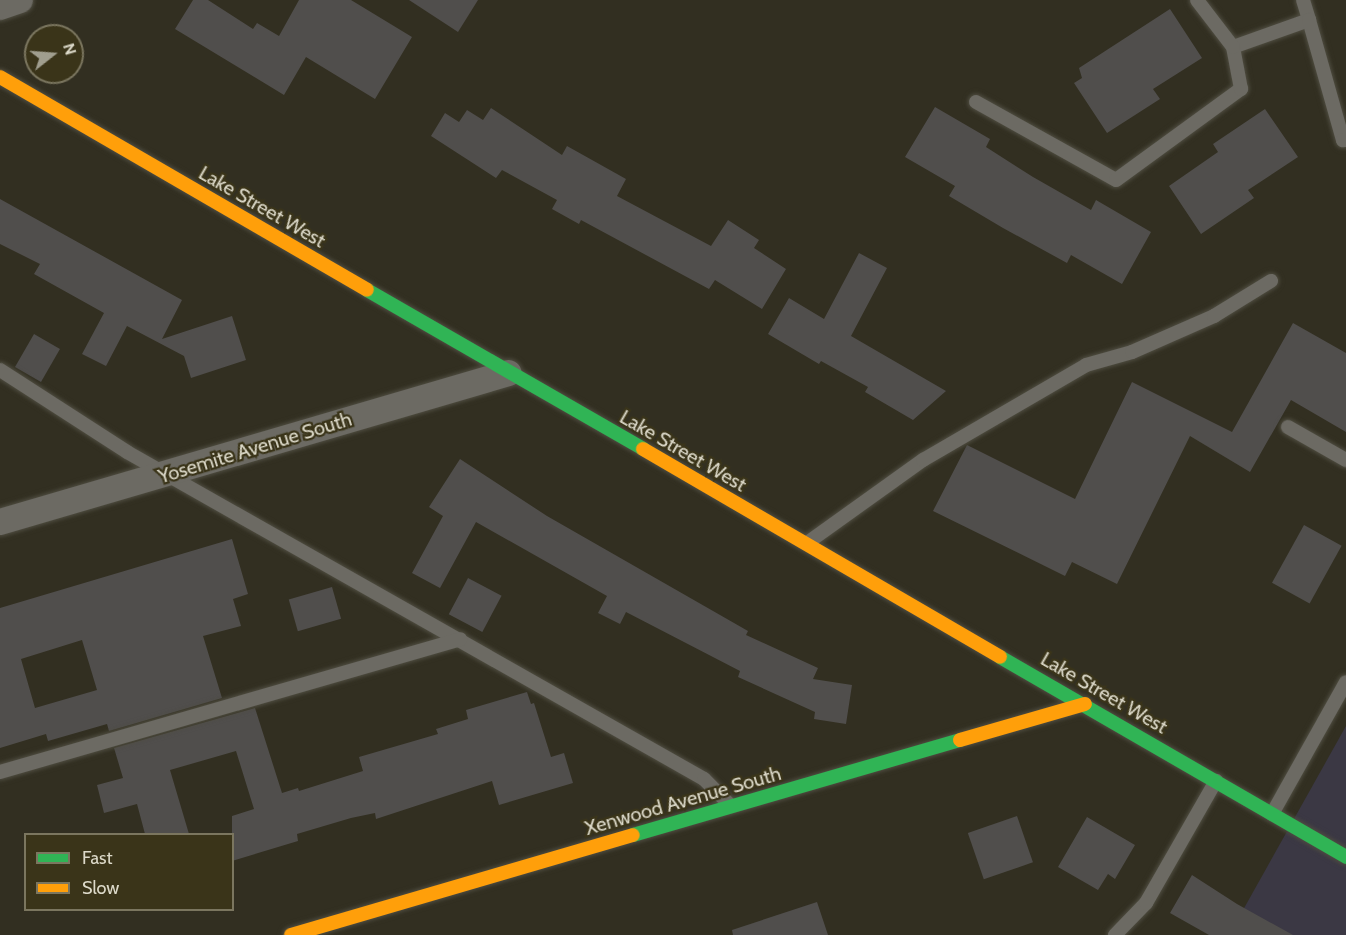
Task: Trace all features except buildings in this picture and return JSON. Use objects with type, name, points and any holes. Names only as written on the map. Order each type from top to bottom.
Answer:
[{"type":"street","points":[[0,7],[20,0]]},
{"type":"street","name":"Lake Street West","points":[[0,77],[1346,857]]},
{"type":"street","name":"Yosemite Avenue South","points":[[0,522],[168,475],[509,373]]},
{"type":"street","name":"Xenwood Avenue South","points":[[291,935],[1085,704]]},
{"type":"lane","points":[[976,102],[1116,180],[1241,89],[1233,47],[1197,0]]},
{"type":"lane","points":[[1303,0],[1343,141],[1346,140]]},
{"type":"lane","points":[[1233,47],[1309,20]]},
{"type":"lane","points":[[805,544],[923,460],[1086,365],[1132,352],[1214,316],[1271,281]]},
{"type":"lane","points":[[0,370],[168,475],[704,779],[732,807]]},
{"type":"lane","points":[[1288,427],[1346,460]]},
{"type":"lane","points":[[0,772],[460,639]]},
{"type":"lane","points":[[1272,814],[1346,682]]},
{"type":"lane","points":[[1115,935],[1146,903],[1216,781]]},
{"type":"shaded area","points":[[1346,726],[1346,935],[1229,935]]},
{"type":"traffic: fast","points":[[367,290],[643,449]]},
{"type":"traffic: fast","points":[[1000,657],[1346,857]]},
{"type":"traffic: fast","points":[[633,835],[960,740]]},
{"type":"traffic: slow","points":[[0,77],[367,290]]},
{"type":"traffic: slow","points":[[643,449],[1000,657]]},
{"type":"traffic: slow","points":[[960,740],[1085,704]]},
{"type":"traffic: slow","points":[[291,935],[633,835]]}]
